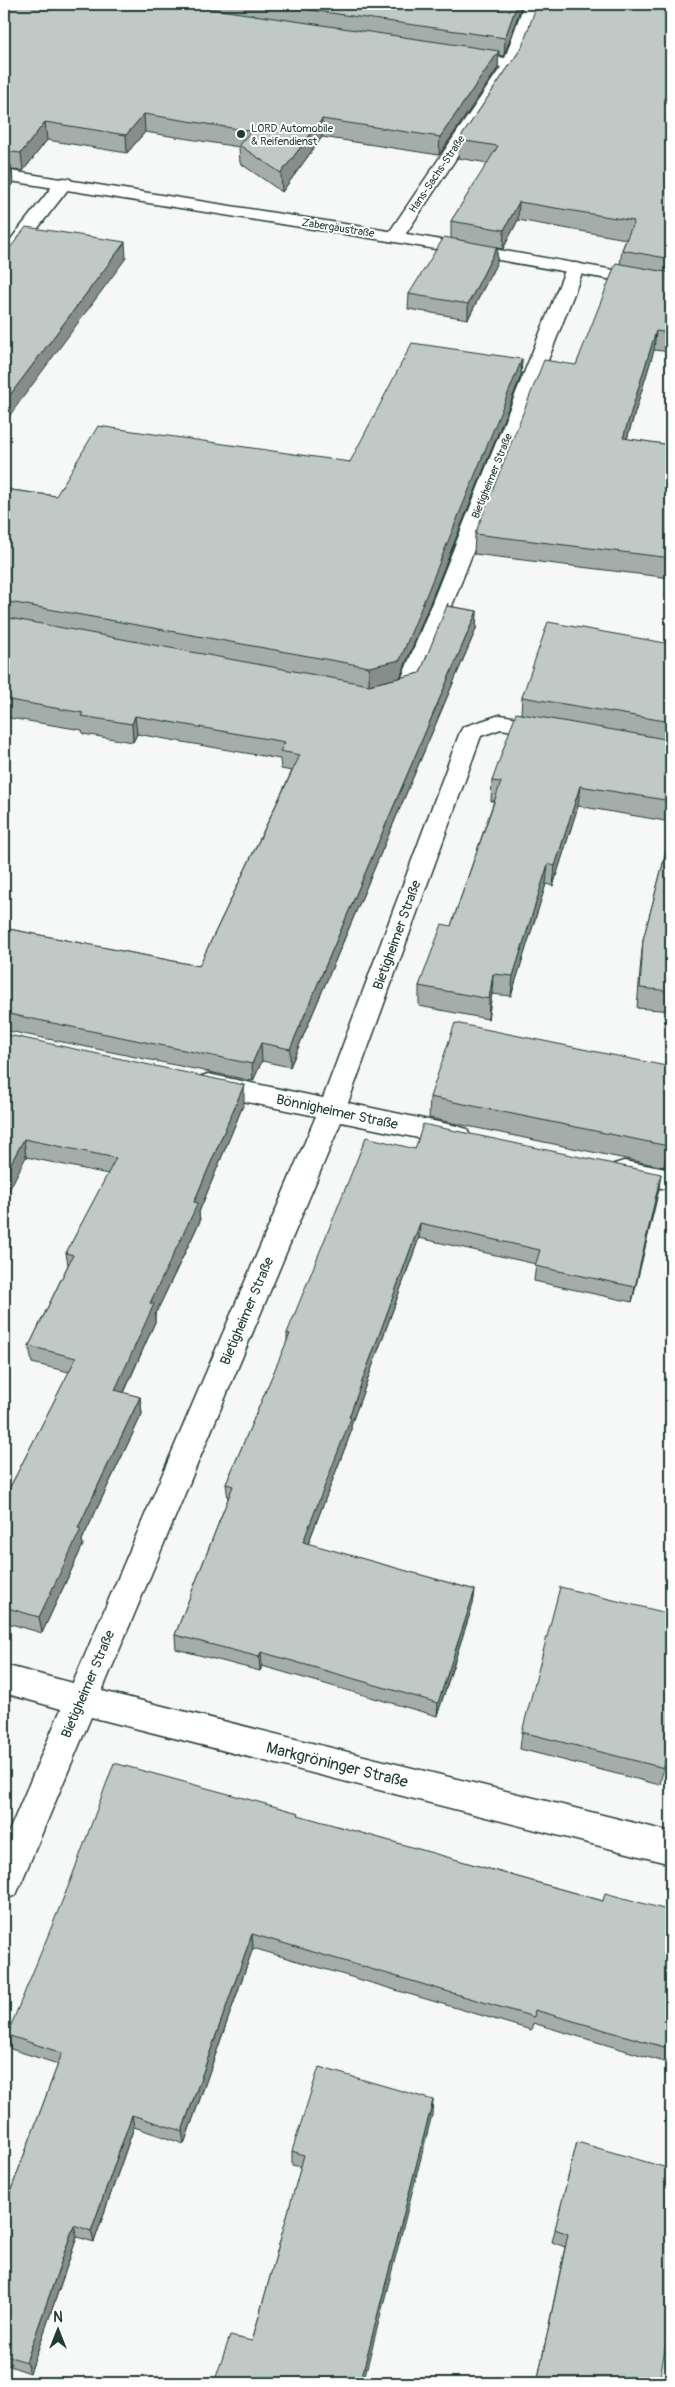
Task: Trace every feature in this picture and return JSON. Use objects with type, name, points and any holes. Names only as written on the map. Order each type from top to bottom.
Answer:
[{"type":"street","name":"Hans-Sachs-Straße","points":[[395,237],[511,64],[532,4]]},
{"type":"street","points":[[443,54],[511,64]]},
{"type":"street","name":"Zabergäustraße","points":[[4,174],[395,237],[671,285]]},
{"type":"street","points":[[4,260],[64,183]]},
{"type":"street","name":"Bietigheimer Straße","points":[[369,694],[410,685],[575,268]]},
{"type":"street","name":"Bietigheimer Straße","points":[[4,1883],[80,1700],[332,1111],[471,732],[500,722],[567,733]]},
{"type":"street","name":"Bönnigheimer Straße","points":[[187,1080],[478,1141]]},
{"type":"street","points":[[604,1166],[671,1180]]},
{"type":"street","name":"Markgröninger Straße","points":[[4,1679],[80,1700],[671,1848]]},
{"type":"building","points":[[4,4],[179,4],[499,51],[440,137],[322,119],[281,173],[239,145],[251,131],[144,114],[126,135],[45,122],[21,153],[4,151]]},
{"type":"building","points":[[268,4],[517,4],[505,38]]},
{"type":"building","points":[[537,4],[671,4],[671,259],[622,250],[634,221],[519,202],[504,230],[451,221],[498,146],[459,140],[522,47]]},
{"type":"building","points":[[4,164],[11,165],[4,174]]},
{"type":"building","points":[[26,227],[125,242],[4,403],[4,250],[10,248]]},
{"type":"building","points":[[444,237],[497,247],[468,304],[409,294]]},
{"type":"building","points":[[616,263],[671,273],[671,333],[656,331],[623,438],[671,445],[671,558],[475,534],[544,360],[576,365]]},
{"type":"building","points":[[412,343],[522,359],[400,660],[369,667],[4,601],[4,489],[56,496],[98,426],[350,462]]},
{"type":"building","points":[[448,603],[447,606],[477,611],[290,1049],[261,1043],[252,1064],[4,1013],[4,928],[199,966],[300,755],[280,751],[285,742],[135,716],[132,724],[81,716],[83,713],[4,699],[4,617],[369,685],[420,673]]},
{"type":"building","points":[[548,622],[671,644],[671,722],[522,697]]},
{"type":"building","points":[[516,713],[671,740],[671,801],[580,786],[555,866],[548,864],[513,976],[493,974],[489,999],[419,986],[442,924],[451,926],[501,782],[492,781]]},
{"type":"building","points":[[671,833],[671,991],[640,988],[643,940]]},
{"type":"building","points":[[455,1023],[671,1067],[671,1131],[668,1146],[430,1097]]},
{"type":"building","points":[[4,1034],[244,1085],[194,1202],[198,1203],[150,1303],[154,1304],[115,1390],[140,1397],[78,1528],[81,1529],[39,1617],[4,1607],[4,1499],[76,1358],[29,1346],[73,1255],[66,1253],[116,1158],[24,1139],[4,1176]]},
{"type":"building","points":[[423,1124],[661,1174],[635,1287],[535,1266],[540,1250],[420,1223],[349,1417],[351,1418],[303,1542],[475,1590],[438,1703],[261,1652],[259,1657],[175,1635],[233,1486],[226,1484],[290,1334],[287,1333],[366,1137],[415,1149]]},
{"type":"building","points":[[560,1587],[671,1614],[671,1732],[664,1768],[522,1732]]},
{"type":"building","points":[[114,1763],[299,1813],[298,1815],[603,1901],[605,1893],[671,1911],[671,2049],[535,2010],[534,2017],[252,1934],[182,2131],[132,2115],[91,2231],[74,2225],[26,2362],[4,2355],[4,2209],[62,2053],[7,2035],[70,1882]]},
{"type":"building","points":[[319,2067],[433,2100],[360,2383],[214,2383],[230,2336],[252,2341],[304,2155],[292,2151]]},
{"type":"building","points":[[577,2142],[671,2169],[671,2315],[659,2383],[537,2383],[568,2234],[555,2229]]},
{"type":"place","name":"LORD Automobile & Reifendienst","points":[[241,134]]}]
